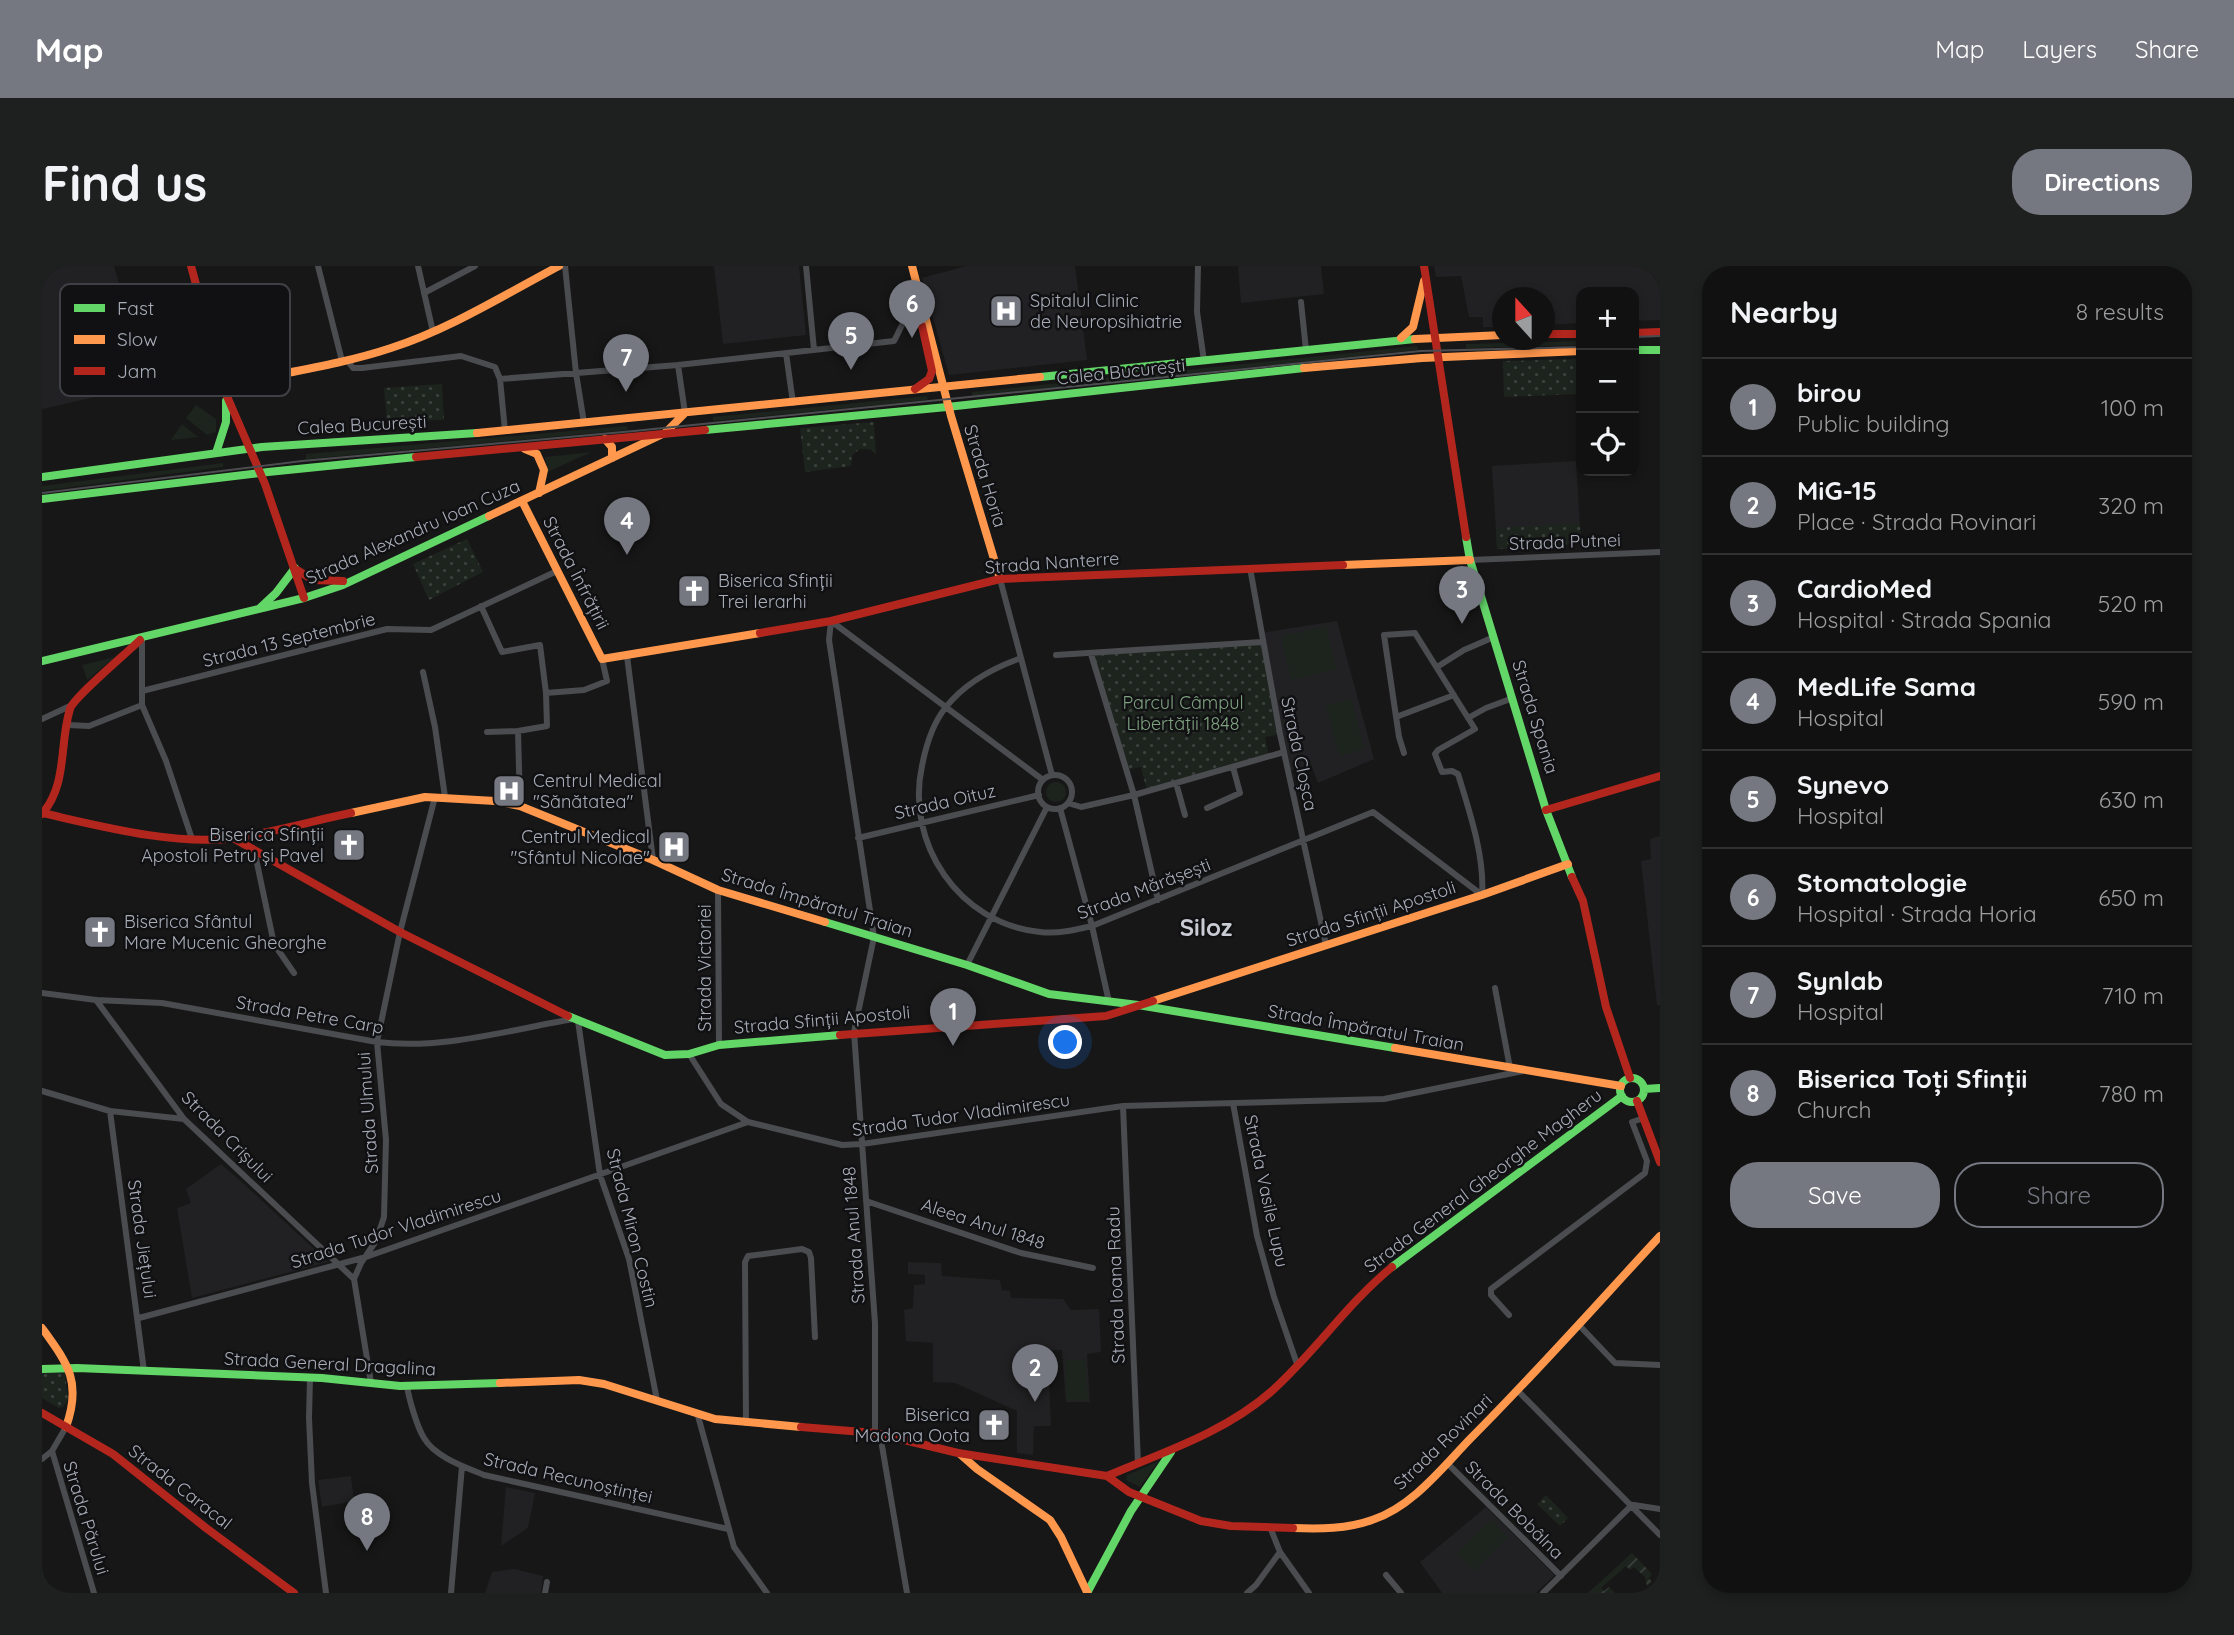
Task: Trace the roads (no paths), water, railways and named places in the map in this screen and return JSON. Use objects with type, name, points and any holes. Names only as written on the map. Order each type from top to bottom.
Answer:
[{"type":"street","points":[[191,266],[196,284]]},
{"type":"street","points":[[318,266],[345,361],[354,368],[362,369],[461,356],[495,367],[500,379],[505,431]]},
{"type":"street","points":[[418,266],[433,332]]},
{"type":"street","points":[[424,293],[475,266]]},
{"type":"street","points":[[290,374],[393,348],[433,332],[559,266]]},
{"type":"street","points":[[565,266],[584,423]]},
{"type":"street","points":[[806,266],[814,350]]},
{"type":"street","name":"Strada Horia","points":[[912,266],[1052,775]]},
{"type":"street","points":[[1198,266],[1197,313],[1204,361]]},
{"type":"street","points":[[1399,340],[1413,327],[1425,269]]},
{"type":"street","name":"Strada Spania","points":[[1425,269],[1470,560],[1546,810],[1560,851],[1583,901],[1606,1007],[1630,1078]]},
{"type":"street","points":[[1301,302],[1306,350]]},
{"type":"street","points":[[500,379],[678,365],[894,341],[905,319],[924,313],[921,323],[932,371],[929,379],[913,390]]},
{"type":"street","points":[[1639,333],[1660,332]]},
{"type":"street","points":[[1555,334],[1576,334]]},
{"type":"street","name":"Calea București","points":[[42,477],[248,449],[505,431],[1399,340],[1492,335]]},
{"type":"street","points":[[1639,350],[1660,350]]},
{"type":"street","name":"Calea București","points":[[42,499],[259,473],[950,407],[1208,378],[1437,357],[1576,351]]},
{"type":"street","points":[[786,353],[793,403]]},
{"type":"street","points":[[665,433],[685,413],[678,365]]},
{"type":"street","points":[[216,453],[226,422],[225,396]]},
{"type":"street","points":[[227,396],[259,473],[304,598]]},
{"type":"street","points":[[633,418],[635,436]]},
{"type":"street","name":"Strada Alexandru Ioan Cuza","points":[[42,661],[304,598],[351,581],[665,433]]},
{"type":"street","points":[[605,439],[612,447],[612,458]]},
{"type":"street","points":[[522,448],[541,458],[544,470],[539,493]]},
{"type":"street","name":"Strada Înfrățirii","points":[[522,501],[602,659]]},
{"type":"street","name":"Strada Putnei","points":[[1470,560],[1660,552]]},
{"type":"street","name":"Strada Nanterre","points":[[602,659],[831,621],[1000,579],[1470,560]]},
{"type":"street","points":[[295,568],[304,577],[317,582],[351,581]]},
{"type":"street","points":[[259,609],[276,593],[295,568]]},
{"type":"street","name":"Strada Cloșca","points":[[1250,568],[1284,752],[1326,945]]},
{"type":"street","name":"Strada 13 Septembrie","points":[[142,691],[387,629],[431,630],[557,571]]},
{"type":"street","points":[[481,606],[502,652],[540,645],[546,693],[547,726],[487,732]]},
{"type":"street","points":[[831,621],[1043,780]]},
{"type":"street","name":"Strada Anul 1848","points":[[831,621],[829,640],[874,937],[854,1032],[875,1322],[877,1433],[907,1593]]},
{"type":"street","points":[[1404,753],[1384,635],[1415,633],[1475,729],[1435,754],[1442,772],[1452,771],[1458,775],[1471,817],[1482,871],[1482,895]]},
{"type":"street","points":[[1437,667],[1464,650],[1494,637]]},
{"type":"street","points":[[142,639],[142,705],[166,761],[192,839]]},
{"type":"street","points":[[42,719],[70,706],[142,639]]},
{"type":"street","points":[[1056,655],[1262,642]]},
{"type":"street","points":[[1091,654],[1134,795],[1158,900]]},
{"type":"street","points":[[626,656],[653,860]]},
{"type":"street","name":"Strada Mărășești","points":[[1021,658],[1003,664],[978,678],[957,694],[945,708],[928,741],[922,761],[918,800],[920,822],[929,851],[940,872],[963,896],[992,916],[1017,927],[1040,932],[1070,932],[1093,926],[1366,813],[1378,813],[1482,895]]},
{"type":"street","points":[[546,693],[584,690],[607,681],[602,659]]},
{"type":"street","points":[[423,672],[435,727],[445,797]]},
{"type":"street","points":[[1396,717],[1454,695]]},
{"type":"street","points":[[1468,718],[1513,698]]},
{"type":"street","points":[[68,725],[89,726],[142,705]]},
{"type":"street","points":[[42,813],[49,806],[59,783],[70,706]]},
{"type":"street","points":[[518,731],[520,806]]},
{"type":"street","points":[[1068,803],[1081,807],[1134,795],[1284,752]]},
{"type":"street","points":[[1207,808],[1240,793],[1233,767]]},
{"type":"street","points":[[1052,775],[1062,776],[1070,783],[1073,793],[1068,803],[1060,808],[1047,807],[1038,790],[1043,780],[1052,775]]},
{"type":"street","points":[[1546,810],[1660,776]]},
{"type":"street","points":[[1176,783],[1185,815]]},
{"type":"street","name":"Strada Oituz","points":[[858,838],[1039,795]]},
{"type":"street","name":"Strada Ulmului","points":[[354,1279],[382,1226],[386,1201],[386,1140],[377,1042],[400,932],[435,797]]},
{"type":"street","name":"Strada Împăratul Traian","points":[[42,813],[118,830],[192,839],[233,838],[413,800],[445,797],[495,801],[520,806],[653,860],[718,890],[967,965],[1049,994],[1138,1005],[1620,1086]]},
{"type":"street","points":[[967,965],[1047,807]]},
{"type":"street","points":[[1060,808],[1093,926],[1109,1002]]},
{"type":"street","name":"Strada Sfinții Apostoli","points":[[233,838],[400,932],[576,1020],[665,1055],[689,1054],[719,1045],[854,1032],[1106,1016],[1482,895],[1568,864]]},
{"type":"street","points":[[254,849],[274,944],[294,973]]},
{"type":"street","name":"Strada Victoriei","points":[[718,890],[719,1045]]},
{"type":"street","points":[[1496,988],[1510,1068]]},
{"type":"street","name":"Strada Petre Carp","points":[[42,993],[96,1000],[162,1003],[377,1042],[411,1045],[576,1020]]},
{"type":"street","name":"Strada Crișului","points":[[96,1000],[184,1119],[354,1279]]},
{"type":"street","name":"Strada Miron Costin","points":[[576,1020],[600,1175],[629,1259],[657,1400]]},
{"type":"street","name":"Strada Victoriei","points":[[689,1054],[721,1104],[748,1122]]},
{"type":"street","name":"Strada Tudor Vladimirescu","points":[[139,1318],[366,1257],[748,1122],[842,1145],[862,1144],[1123,1105],[1384,1100],[1525,1070]]},
{"type":"street","points":[[1630,1078],[1638,1079],[1644,1089],[1637,1101],[1627,1101],[1622,1096],[1620,1086],[1630,1078]]},
{"type":"street","points":[[1644,1089],[1660,1088]]},
{"type":"street","points":[[42,1091],[110,1111],[184,1119]]},
{"type":"street","name":"Strada General Gheorghe Magheru","points":[[1138,1463],[1172,1451],[1251,1408],[1273,1390],[1370,1285],[1519,1169],[1622,1096]]},
{"type":"street","points":[[1637,1101],[1660,1162]]},
{"type":"street","name":"Strada Vasile Lupu","points":[[1233,1102],[1257,1236],[1297,1364]]},
{"type":"street","name":"Strada Ioana Radu","points":[[1123,1105],[1138,1463]]},
{"type":"street","name":"Strada Jiețului","points":[[110,1111],[144,1371]]},
{"type":"street","points":[[1509,1315],[1491,1295],[1491,1289],[1645,1173],[1647,1161],[1632,1122],[1644,1118]]},
{"type":"street","name":"Aleea Anul 1848","points":[[866,1200],[1021,1253],[1093,1268]]},
{"type":"street","name":"Strada Rovinari","points":[[958,1453],[1107,1476],[1140,1497],[1200,1521],[1319,1529],[1373,1520],[1395,1509],[1448,1464],[1660,1236]]},
{"type":"street","points":[[746,1423],[745,1262],[748,1256],[802,1250],[809,1252],[815,1337]]},
{"type":"street","points":[[354,1279],[371,1383]]},
{"type":"street","points":[[1579,1325],[1615,1363],[1660,1365]]},
{"type":"street","points":[[42,1328],[68,1367],[74,1380],[76,1399],[66,1427],[52,1451],[42,1460]]},
{"type":"street","name":"Strada General Dragalina","points":[[42,1369],[68,1367],[310,1377],[407,1386],[565,1379],[604,1384],[698,1416],[746,1423],[877,1433],[958,1453],[1050,1520],[1058,1529],[1080,1583],[1087,1592]]},
{"type":"street","points":[[310,1377],[312,1483],[326,1593]]},
{"type":"street","name":"Strada Recunoștinței","points":[[407,1386],[424,1439],[437,1452],[463,1466],[484,1475],[728,1529]]},
{"type":"street","points":[[1518,1391],[1660,1535]]},
{"type":"street","name":"Strada Caracal","points":[[42,1413],[113,1454],[294,1593]]},
{"type":"street","points":[[698,1416],[734,1547],[766,1593]]},
{"type":"street","name":"Strada Părului","points":[[52,1451],[94,1593]]},
{"type":"street","name":"Strada General Gheorghe Magheru","points":[[1087,1592],[1140,1497],[1172,1451]]},
{"type":"street","points":[[1107,1476],[1138,1463]]},
{"type":"street","name":"Strada Bobâlna","points":[[1448,1464],[1561,1576]]},
{"type":"street","points":[[451,1593],[463,1466]]},
{"type":"street","points":[[1632,1504],[1660,1508]]},
{"type":"street","points":[[1543,1593],[1632,1504]]},
{"type":"street","points":[[1270,1527],[1280,1552],[1309,1593]]},
{"type":"street","points":[[1247,1593],[1280,1552]]},
{"type":"street","points":[[1386,1574],[1401,1593]]},
{"type":"street","points":[[545,1593],[547,1582]]},
{"type":"street","points":[[1654,1593],[1660,1587]]},
{"type":"tram line","points":[[1639,337],[1660,336]]},
{"type":"tram line","points":[[42,493],[302,461],[634,431],[1421,351],[1576,347]]},
{"type":"place","name":"Spitalul Clinic de Neuropsihiatrie","points":[[1006,311]]},
{"type":"place","name":"Stomatologie","points":[[912,338]]},
{"type":"place","name":"Synevo","points":[[851,370]]},
{"type":"place","name":"Synlab","points":[[626,392]]},
{"type":"place","name":"MedLife Sama","points":[[627,555]]},
{"type":"place","name":"Biserica Sfinții Trei Ierarhi","points":[[694,591]]},
{"type":"place","name":"CardioMed","points":[[1462,624]]},
{"type":"place","name":"Centrul Medical \"Sănătatea\"","points":[[509,791]]},
{"type":"place","name":"Biserica Sfinții Apostoli Petru și Pavel","points":[[349,845]]},
{"type":"place","name":"Centrul Medical \"Sfântul Nicolae\"","points":[[674,847]]},
{"type":"place","name":"Biserica Sfântul Mare Mucenic Gheorghe","points":[[100,932]]},
{"type":"place","name":"birou","points":[[953,1046]]},
{"type":"place","name":"MiG-15","points":[[1035,1402]]},
{"type":"place","name":"Biserica Madona Oota","points":[[994,1425]]},
{"type":"place","name":"Biserica Toți Sfinții","points":[[367,1551]]},
{"type":"district","name":"Siloz","points":[[1206,928]]},
{"type":"park label","name":"Parcul Câmpul Libertății 1848","points":[[1183,713]]}]
